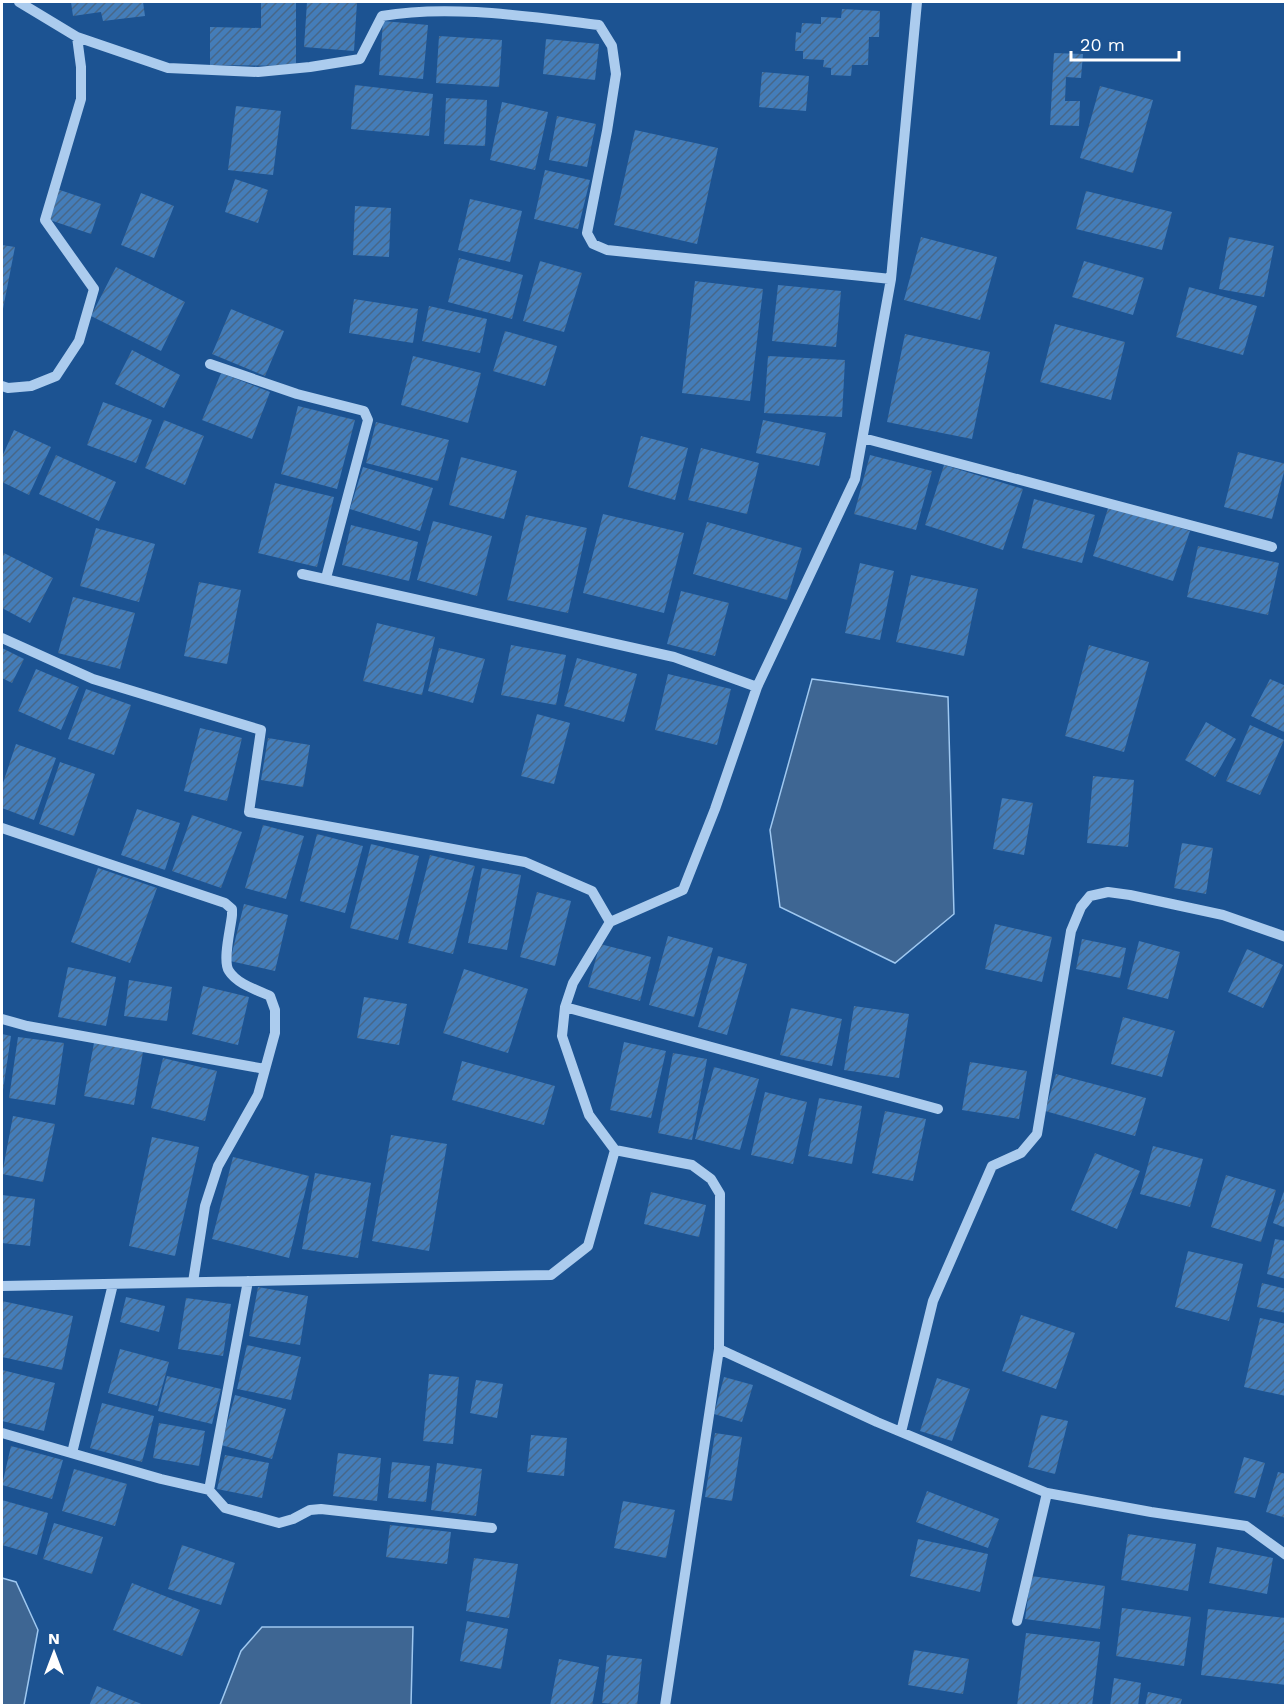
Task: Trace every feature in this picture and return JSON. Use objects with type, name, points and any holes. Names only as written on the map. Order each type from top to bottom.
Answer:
[{"type":"street","points":[[19,2],[77,37],[168,68],[258,72],[310,68],[360,59],[382,16],[406,12],[502,14],[599,25],[612,46],[616,74],[587,233],[593,244],[607,250],[891,279]]},
{"type":"street","points":[[665,1706],[719,1349],[720,1194],[711,1179],[692,1165],[615,1150],[589,1115],[562,1036],[565,1007],[573,983],[610,922],[683,890],[715,809],[757,687],[855,478],[891,279],[916,2]]},
{"type":"street","points":[[2,386],[31,387],[56,376],[79,341],[94,289],[45,220],[81,99],[81,68],[77,37]]},
{"type":"street","points":[[210,364],[297,394],[364,411],[368,420],[326,578]]},
{"type":"street","points":[[863,438],[1272,547]]},
{"type":"street","points":[[302,574],[674,657],[757,687]]},
{"type":"street","points":[[2,639],[93,679],[261,730],[249,812],[525,862],[592,891],[610,922]]},
{"type":"street","points":[[2,828],[225,903],[232,909],[226,962],[228,971],[238,980],[270,996],[275,1010],[275,1033],[258,1095],[219,1166],[205,1206],[193,1282]]},
{"type":"street","points":[[901,1432],[933,1301],[992,1166],[1021,1153],[1037,1134],[1071,931],[1085,902],[1090,896],[1108,892],[1130,895],[1223,915],[1286,937]]},
{"type":"street","points":[[565,1007],[938,1109]]},
{"type":"street","points":[[2,1019],[27,1026],[265,1069]]},
{"type":"street","points":[[2,1286],[551,1275],[588,1246],[615,1150]]},
{"type":"street","points":[[209,1490],[248,1281]]},
{"type":"street","points":[[72,1453],[112,1284]]},
{"type":"street","points":[[719,1349],[901,1432],[1047,1492],[1151,1512],[1246,1526],[1286,1555]]},
{"type":"street","points":[[2,1433],[161,1479],[209,1490],[225,1508],[279,1523],[310,1510],[321,1509],[492,1528]]},
{"type":"street","points":[[1017,1622],[1047,1492]]},
{"type":"water","points":[[812,679],[948,697],[954,914],[895,963],[780,907],[770,830]]},
{"type":"water","points":[[2,1578],[16,1582],[38,1630],[24,1705],[2,1705]]},
{"type":"water","points":[[262,1627],[413,1627],[411,1705],[220,1705],[241,1651]]},
{"type":"building","points":[[71,2],[143,2],[145,16],[103,21],[101,12],[73,16]]},
{"type":"building","points":[[261,2],[296,2],[296,66],[210,65],[210,27],[261,28]]},
{"type":"building","points":[[307,2],[357,2],[354,51],[304,47]]},
{"type":"building","points":[[842,9],[880,11],[879,37],[869,37],[868,65],[852,65],[851,76],[831,75],[831,68],[823,67],[824,60],[803,59],[803,51],[795,51],[796,32],[801,33],[802,23],[821,24],[821,17],[841,18]]},
{"type":"building","points":[[383,21],[428,25],[423,79],[379,75]]},
{"type":"building","points":[[439,36],[502,40],[499,87],[436,83]]},
{"type":"building","points":[[546,39],[599,44],[595,80],[543,74]]},
{"type":"building","points":[[1054,53],[1083,54],[1081,78],[1066,77],[1065,101],[1080,101],[1079,126],[1050,125]]},
{"type":"building","points":[[762,72],[809,76],[806,111],[759,107]]},
{"type":"building","points":[[355,85],[433,94],[429,136],[351,129]]},
{"type":"building","points":[[1100,86],[1153,100],[1133,173],[1080,158]]},
{"type":"building","points":[[446,98],[487,100],[485,146],[444,144]]},
{"type":"building","points":[[502,102],[548,112],[535,170],[490,160]]},
{"type":"building","points":[[236,106],[281,111],[273,175],[228,170]]},
{"type":"building","points":[[557,116],[596,124],[587,167],[549,160]]},
{"type":"building","points":[[635,130],[718,148],[697,244],[614,225]]},
{"type":"building","points":[[545,170],[590,180],[578,229],[534,219]]},
{"type":"building","points":[[235,179],[268,190],[258,223],[225,212]]},
{"type":"building","points":[[57,189],[101,204],[91,234],[47,219]]},
{"type":"building","points":[[1086,191],[1172,212],[1162,250],[1076,229]]},
{"type":"building","points":[[141,193],[174,206],[154,258],[121,245]]},
{"type":"building","points":[[470,199],[522,211],[510,262],[458,250]]},
{"type":"building","points":[[355,206],[391,208],[389,257],[353,255]]},
{"type":"building","points":[[921,237],[997,257],[980,320],[904,300]]},
{"type":"building","points":[[1229,237],[1274,246],[1264,297],[1219,289]]},
{"type":"building","points":[[2,245],[15,247],[3,309],[2,309]]},
{"type":"building","points":[[459,258],[523,275],[512,319],[448,302]]},
{"type":"building","points":[[540,261],[582,273],[564,332],[523,321]]},
{"type":"building","points":[[1084,261],[1144,278],[1133,315],[1072,297]]},
{"type":"building","points":[[116,267],[185,302],[161,351],[91,316]]},
{"type":"building","points":[[695,281],[763,289],[750,401],[682,393]]},
{"type":"building","points":[[778,285],[841,291],[836,347],[772,341]]},
{"type":"building","points":[[1189,287],[1257,306],[1243,355],[1176,337]]},
{"type":"building","points":[[354,299],[418,309],[413,343],[349,333]]},
{"type":"building","points":[[429,306],[487,319],[480,353],[422,341]]},
{"type":"building","points":[[231,309],[284,331],[265,376],[212,354]]},
{"type":"building","points":[[1055,324],[1125,342],[1111,400],[1040,382]]},
{"type":"building","points":[[505,331],[557,346],[545,386],[493,371]]},
{"type":"building","points":[[905,334],[990,352],[972,439],[887,422]]},
{"type":"building","points":[[132,350],[180,375],[164,408],[115,384]]},
{"type":"building","points":[[413,356],[481,373],[468,423],[401,405]]},
{"type":"building","points":[[768,356],[845,360],[842,417],[764,413]]},
{"type":"building","points":[[221,373],[270,392],[252,439],[202,420]]},
{"type":"building","points":[[103,402],[152,420],[136,463],[87,445]]},
{"type":"building","points":[[298,406],[355,420],[337,489],[281,474]]},
{"type":"building","points":[[164,420],[204,436],[185,485],[145,468]]},
{"type":"building","points":[[763,420],[826,433],[819,466],[756,453]]},
{"type":"building","points":[[376,422],[449,440],[438,481],[366,463]]},
{"type":"building","points":[[14,430],[51,447],[29,495],[2,482],[2,457]]},
{"type":"building","points":[[641,436],[688,448],[675,500],[628,487]]},
{"type":"building","points":[[701,448],[759,463],[747,514],[688,500]]},
{"type":"building","points":[[1238,452],[1286,464],[1272,519],[1224,507]]},
{"type":"building","points":[[56,455],[116,482],[99,521],[39,494]]},
{"type":"building","points":[[870,455],[932,471],[916,530],[854,514]]},
{"type":"building","points":[[461,457],[517,471],[504,519],[449,505]]},
{"type":"building","points":[[944,465],[1023,489],[1003,550],[925,525]]},
{"type":"building","points":[[363,467],[433,488],[420,531],[350,509]]},
{"type":"building","points":[[275,483],[334,497],[317,567],[258,553]]},
{"type":"building","points":[[1034,499],[1095,515],[1082,563],[1022,548]]},
{"type":"building","points":[[1109,505],[1190,531],[1173,581],[1093,556]]},
{"type":"building","points":[[603,514],[684,533],[664,613],[583,593]]},
{"type":"building","points":[[526,515],[587,528],[568,613],[507,600]]},
{"type":"building","points":[[433,521],[492,536],[477,596],[417,580]]},
{"type":"building","points":[[707,522],[802,548],[787,600],[693,574]]},
{"type":"building","points":[[351,525],[418,542],[409,581],[342,565]]},
{"type":"building","points":[[96,528],[155,544],[139,602],[80,586]]},
{"type":"building","points":[[1198,546],[1279,563],[1268,615],[1187,597]]},
{"type":"building","points":[[4,553],[53,578],[30,623],[2,608],[2,558]]},
{"type":"building","points":[[860,563],[894,571],[880,640],[845,633]]},
{"type":"building","points":[[911,575],[978,589],[964,656],[896,642]]},
{"type":"building","points":[[199,582],[241,590],[227,664],[184,656]]},
{"type":"building","points":[[681,591],[729,603],[715,656],[667,644]]},
{"type":"building","points":[[73,597],[135,613],[120,669],[58,653]]},
{"type":"building","points":[[377,623],[435,637],[422,695],[363,681]]},
{"type":"building","points":[[511,645],[566,655],[556,705],[501,695]]},
{"type":"building","points":[[1089,645],[1149,662],[1124,752],[1065,736]]},
{"type":"building","points":[[2,648],[24,659],[12,683],[2,678]]},
{"type":"building","points":[[439,648],[485,659],[473,703],[428,691]]},
{"type":"building","points":[[577,658],[637,674],[624,722],[564,706]]},
{"type":"building","points":[[36,669],[79,687],[61,730],[18,711]]},
{"type":"building","points":[[668,674],[731,689],[717,745],[655,730]]},
{"type":"building","points":[[1270,679],[1286,686],[1286,733],[1251,716]]},
{"type":"building","points":[[86,689],[131,705],[114,755],[68,739]]},
{"type":"building","points":[[537,714],[570,723],[554,784],[521,776]]},
{"type":"building","points":[[1206,722],[1236,739],[1215,777],[1185,760]]},
{"type":"building","points":[[1250,725],[1284,740],[1260,795],[1226,781]]},
{"type":"building","points":[[200,728],[242,738],[227,801],[184,791]]},
{"type":"building","points":[[268,738],[310,745],[303,787],[261,780]]},
{"type":"building","points":[[16,744],[56,758],[34,820],[2,808],[2,786]]},
{"type":"building","points":[[60,762],[95,774],[74,836],[39,824]]},
{"type":"building","points":[[1093,776],[1134,780],[1128,847],[1087,843]]},
{"type":"building","points":[[1002,798],[1033,803],[1024,855],[993,849]]},
{"type":"building","points":[[137,809],[180,823],[165,870],[121,855]]},
{"type":"building","points":[[192,815],[242,832],[221,888],[172,871]]},
{"type":"building","points":[[263,825],[304,836],[286,899],[245,888]]},
{"type":"building","points":[[317,834],[363,846],[345,913],[300,901]]},
{"type":"building","points":[[1182,843],[1213,848],[1206,894],[1174,888]]},
{"type":"building","points":[[371,844],[419,856],[398,940],[350,928]]},
{"type":"building","points":[[430,855],[475,866],[453,954],[408,943]]},
{"type":"building","points":[[98,868],[157,888],[130,963],[71,942]]},
{"type":"building","points":[[482,868],[521,875],[507,950],[468,943]]},
{"type":"building","points":[[537,892],[571,901],[555,966],[520,957]]},
{"type":"building","points":[[244,904],[288,915],[275,971],[230,961]]},
{"type":"building","points":[[995,924],[1052,937],[1042,982],[985,969]]},
{"type":"building","points":[[668,936],[713,948],[694,1017],[649,1005]]},
{"type":"building","points":[[1082,939],[1126,948],[1120,978],[1076,969]]},
{"type":"building","points":[[1139,941],[1180,952],[1168,999],[1127,989]]},
{"type":"building","points":[[600,944],[651,957],[640,1001],[588,987]]},
{"type":"building","points":[[1247,949],[1283,965],[1263,1008],[1228,992]]},
{"type":"building","points":[[718,956],[747,964],[727,1035],[698,1027]]},
{"type":"building","points":[[68,967],[116,977],[106,1026],[58,1017]]},
{"type":"building","points":[[464,969],[528,989],[508,1053],[443,1033]]},
{"type":"building","points":[[129,980],[172,987],[167,1021],[124,1016]]},
{"type":"building","points":[[203,986],[249,997],[238,1045],[192,1034]]},
{"type":"building","points":[[364,997],[407,1004],[399,1045],[357,1038]]},
{"type":"building","points":[[854,1006],[909,1014],[899,1078],[844,1070]]},
{"type":"building","points":[[791,1008],[842,1019],[832,1066],[780,1055]]},
{"type":"building","points":[[1123,1017],[1175,1031],[1162,1077],[1111,1064]]},
{"type":"building","points":[[2,1034],[11,1036],[3,1090],[2,1090]]},
{"type":"building","points":[[18,1037],[64,1043],[55,1105],[9,1098]]},
{"type":"building","points":[[624,1042],[666,1051],[651,1118],[610,1110]]},
{"type":"building","points":[[94,1043],[143,1052],[134,1105],[84,1096]]},
{"type":"building","points":[[673,1053],[707,1059],[692,1140],[658,1133]]},
{"type":"building","points":[[163,1058],[217,1071],[205,1121],[151,1108]]},
{"type":"building","points":[[462,1061],[555,1086],[544,1125],[452,1100]]},
{"type":"building","points":[[970,1062],[1027,1071],[1019,1119],[962,1110]]},
{"type":"building","points":[[714,1067],[759,1079],[740,1150],[695,1139]]},
{"type":"building","points":[[1056,1074],[1146,1098],[1135,1136],[1045,1111]]},
{"type":"building","points":[[765,1092],[807,1102],[793,1164],[751,1155]]},
{"type":"building","points":[[819,1098],[862,1106],[852,1164],[808,1156]]},
{"type":"building","points":[[885,1111],[926,1119],[913,1181],[872,1173]]},
{"type":"building","points":[[13,1116],[55,1124],[43,1182],[2,1174]]},
{"type":"building","points":[[391,1135],[447,1144],[429,1251],[372,1241]]},
{"type":"building","points":[[152,1137],[199,1147],[175,1256],[129,1246]]},
{"type":"building","points":[[1153,1146],[1203,1159],[1190,1207],[1140,1194]]},
{"type":"building","points":[[1095,1153],[1140,1171],[1117,1229],[1071,1210]]},
{"type":"building","points":[[233,1157],[309,1176],[289,1258],[212,1239]]},
{"type":"building","points":[[315,1173],[371,1183],[358,1258],[302,1249]]},
{"type":"building","points":[[1226,1175],[1276,1190],[1261,1242],[1211,1227]]},
{"type":"building","points":[[1286,1188],[1286,1228],[1273,1223]]},
{"type":"building","points":[[651,1192],[706,1205],[699,1237],[644,1224]]},
{"type":"building","points":[[2,1195],[35,1199],[30,1246],[2,1243]]},
{"type":"building","points":[[1275,1239],[1286,1241],[1286,1279],[1267,1274]]},
{"type":"building","points":[[1188,1251],[1243,1264],[1229,1321],[1175,1307]]},
{"type":"building","points":[[1262,1283],[1286,1289],[1286,1313],[1257,1307]]},
{"type":"building","points":[[258,1287],[308,1296],[300,1345],[249,1336]]},
{"type":"building","points":[[126,1297],[165,1306],[159,1332],[120,1322]]},
{"type":"building","points":[[186,1298],[231,1304],[223,1356],[178,1349]]},
{"type":"building","points":[[2,1301],[73,1316],[62,1370],[2,1357]]},
{"type":"building","points":[[1021,1315],[1075,1333],[1056,1389],[1002,1371]]},
{"type":"building","points":[[1260,1318],[1286,1324],[1286,1396],[1244,1387]]},
{"type":"building","points":[[247,1345],[301,1357],[291,1400],[237,1389]]},
{"type":"building","points":[[120,1349],[169,1362],[157,1406],[108,1393]]},
{"type":"building","points":[[2,1370],[55,1383],[44,1431],[2,1421]]},
{"type":"building","points":[[429,1374],[459,1377],[453,1444],[423,1441]]},
{"type":"building","points":[[167,1376],[221,1389],[212,1424],[158,1411]]},
{"type":"building","points":[[724,1377],[753,1385],[742,1422],[714,1414]]},
{"type":"building","points":[[937,1378],[970,1389],[952,1441],[920,1431]]},
{"type":"building","points":[[476,1380],[503,1384],[497,1418],[470,1413]]},
{"type":"building","points":[[235,1395],[286,1409],[272,1459],[221,1445]]},
{"type":"building","points":[[102,1403],[154,1416],[142,1462],[90,1448]]},
{"type":"building","points":[[1041,1415],[1068,1421],[1055,1474],[1028,1467]]},
{"type":"building","points":[[159,1423],[205,1431],[199,1466],[153,1458]]},
{"type":"building","points":[[715,1433],[742,1437],[732,1501],[705,1497]]},
{"type":"building","points":[[531,1435],[567,1438],[564,1476],[527,1472]]},
{"type":"building","points":[[11,1446],[63,1460],[52,1499],[2,1485]]},
{"type":"building","points":[[338,1453],[381,1458],[377,1501],[333,1496]]},
{"type":"building","points":[[225,1455],[269,1463],[262,1498],[217,1489]]},
{"type":"building","points":[[1244,1457],[1265,1463],[1255,1498],[1234,1493]]},
{"type":"building","points":[[392,1462],[430,1466],[426,1502],[388,1498]]},
{"type":"building","points":[[437,1463],[482,1469],[476,1516],[431,1510]]},
{"type":"building","points":[[74,1469],[127,1484],[115,1526],[62,1511]]},
{"type":"building","points":[[1278,1472],[1286,1474],[1286,1518],[1266,1512]]},
{"type":"building","points":[[927,1491],[999,1519],[988,1548],[916,1522]]},
{"type":"building","points":[[2,1500],[48,1513],[37,1555],[2,1545]]},
{"type":"building","points":[[623,1501],[675,1510],[666,1558],[614,1548]]},
{"type":"building","points":[[54,1523],[103,1537],[92,1574],[43,1559]]},
{"type":"building","points":[[390,1525],[451,1532],[447,1564],[386,1557]]},
{"type":"building","points":[[1128,1534],[1196,1544],[1188,1591],[1121,1580]]},
{"type":"building","points":[[918,1539],[988,1554],[980,1592],[910,1576]]},
{"type":"building","points":[[182,1545],[235,1563],[221,1605],[168,1589]]},
{"type":"building","points":[[1217,1547],[1273,1558],[1267,1594],[1209,1583]]},
{"type":"building","points":[[474,1558],[518,1564],[509,1618],[466,1611]]},
{"type":"building","points":[[1031,1576],[1105,1586],[1100,1629],[1025,1619]]},
{"type":"building","points":[[132,1583],[200,1610],[182,1656],[113,1630]]},
{"type":"building","points":[[1122,1608],[1191,1617],[1184,1666],[1116,1656]]},
{"type":"building","points":[[1208,1609],[1286,1618],[1286,1685],[1201,1675]]},
{"type":"building","points":[[467,1621],[508,1629],[501,1669],[460,1661]]},
{"type":"building","points":[[1026,1633],[1100,1642],[1092,1706],[1017,1706]]},
{"type":"building","points":[[914,1650],[969,1659],[963,1694],[908,1685]]},
{"type":"building","points":[[607,1655],[642,1659],[637,1706],[602,1703]]},
{"type":"building","points":[[559,1659],[599,1667],[592,1706],[550,1706]]},
{"type":"building","points":[[1114,1678],[1141,1683],[1138,1706],[1110,1706]]},
{"type":"building","points":[[97,1686],[144,1705],[144,1706],[89,1706]]},
{"type":"building","points":[[1148,1692],[1182,1699],[1180,1706],[1145,1706]]}]
